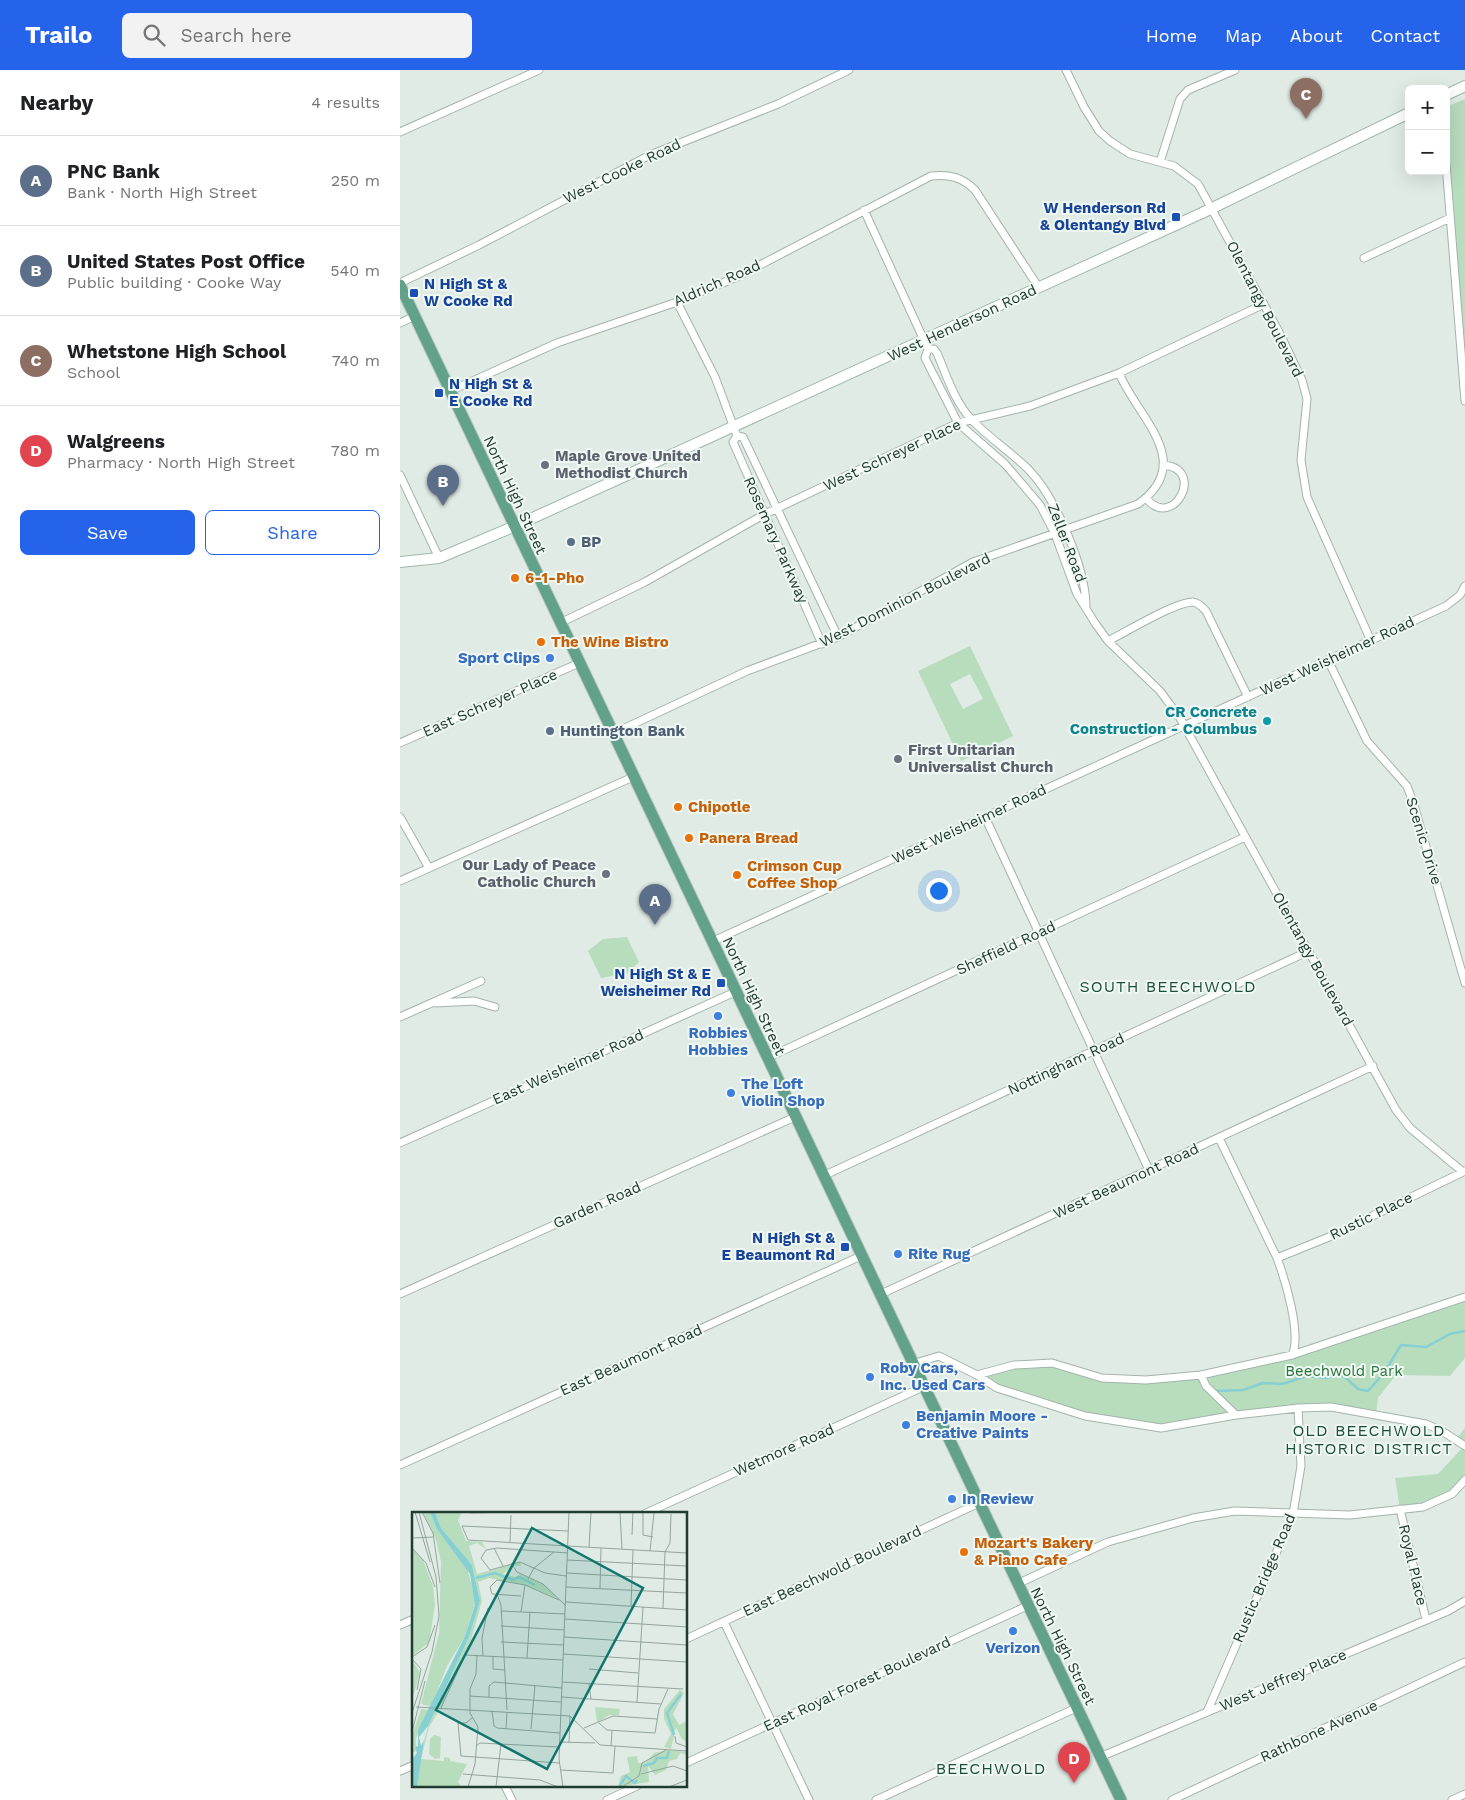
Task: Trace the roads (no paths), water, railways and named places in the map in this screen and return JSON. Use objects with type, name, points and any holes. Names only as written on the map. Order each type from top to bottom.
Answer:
[{"type":"main road","points":[[1450,94],[1465,86]]},
{"type":"main road","name":"West Henderson Road","points":[[400,562],[439,558],[735,431],[926,345],[1039,288],[1405,116]]},
{"type":"main road","name":"North High Street","points":[[400,284],[513,527],[1121,1800]]},
{"type":"street","points":[[400,132],[539,70]]},
{"type":"street","name":"Olentangy Boulevard","points":[[1066,70],[1084,107],[1099,130],[1110,141],[1130,154],[1174,166],[1191,178],[1204,193],[1264,304],[1294,361],[1307,399],[1301,460],[1307,497],[1371,641]]},
{"type":"street","points":[[1160,162],[1180,99],[1188,90],[1235,70]]},
{"type":"street","name":"West Cooke Road","points":[[400,284],[479,245],[650,155],[778,104],[844,71]]},
{"type":"street","name":"Aldrich Road","points":[[450,391],[557,343],[677,302],[737,277],[931,176],[940,175],[963,179],[975,190],[1039,288]]},
{"type":"street","points":[[1447,175],[1465,401]]},
{"type":"street","name":"Zeller Road","points":[[864,210],[926,345],[925,358],[958,423],[1005,464],[1030,491],[1055,534],[1077,594],[1108,641],[1160,691],[1184,726]]},
{"type":"street","points":[[1364,258],[1450,218]]},
{"type":"street","name":"Rosemary Parkway","points":[[677,302],[715,377],[735,431],[742,437],[838,637]]},
{"type":"street","name":"West Schreyer Place","points":[[560,623],[645,582],[765,514],[958,423],[1030,406],[1119,374],[1264,304]]},
{"type":"street","points":[[400,323],[415,316]]},
{"type":"street","name":"Zeller Road","points":[[926,345],[937,353],[954,392],[970,419],[1030,471],[1055,507],[1085,591],[1086,605]]},
{"type":"street","points":[[1119,374],[1124,386],[1156,435],[1161,446],[1163,465],[1178,471],[1183,478],[1184,487],[1180,500],[1169,507],[1156,506],[1146,498]]},
{"type":"street","name":"Rosemary Parkway","points":[[735,431],[733,442],[822,644]]},
{"type":"street","name":"West Dominion Boulevard","points":[[612,734],[746,671],[838,637],[973,562],[1131,508],[1146,498],[1158,481],[1163,465]]},
{"type":"street","points":[[400,475],[439,558]]},
{"type":"street","name":"West Weisheimer Road","points":[[712,942],[1446,606],[1460,595],[1465,586]]},
{"type":"street","points":[[1108,641],[1174,608],[1193,602],[1199,604],[1206,611],[1248,697]]},
{"type":"street","name":"Scenic Drive","points":[[1328,660],[1367,741],[1407,786],[1414,804],[1465,983]]},
{"type":"street","name":"East Schreyer Place","points":[[400,743],[579,663]]},
{"type":"street","name":"Olentangy Boulevard","points":[[1184,726],[1404,1121],[1464,1172]]},
{"type":"street","points":[[400,881],[633,777]]},
{"type":"street","points":[[400,817],[429,868]]},
{"type":"street","points":[[985,817],[1149,1170]]},
{"type":"street","name":"Sheffield Road","points":[[767,1058],[1245,837]]},
{"type":"street","name":"Nottingham Road","points":[[823,1176],[1309,951]]},
{"type":"street","points":[[400,1017],[481,981]]},
{"type":"street","name":"East Weisheimer Road","points":[[400,1142],[735,992]]},
{"type":"street","points":[[431,1003],[474,1001],[495,1007]]},
{"type":"street","name":"West Beaumont Road","points":[[879,1295],[1373,1066]]},
{"type":"street","name":"Garden Road","points":[[400,1294],[795,1117]]},
{"type":"street","points":[[1219,1138],[1278,1258],[1285,1278],[1296,1342],[1292,1355]]},
{"type":"street","name":"Rustic Place","points":[[1278,1258],[1329,1237],[1464,1172]]},
{"type":"street","name":"East Beaumont Road","points":[[400,1465],[861,1256]]},
{"type":"street","points":[[977,1375],[1014,1365],[1052,1363],[1102,1378],[1146,1380],[1201,1375],[1292,1355],[1465,1297]]},
{"type":"street","points":[[912,1364],[939,1356],[977,1375],[997,1388],[1085,1416],[1161,1428],[1236,1415],[1298,1408],[1331,1408],[1426,1424],[1442,1431],[1465,1446]]},
{"type":"street","points":[[1201,1375],[1206,1386],[1236,1415]]},
{"type":"street","name":"Wetmore Road","points":[[648,1512],[923,1387]]},
{"type":"street","name":"Rustic Bridge Road","points":[[1207,1712],[1293,1514],[1301,1466],[1298,1408]]},
{"type":"street","points":[[1017,1584],[1108,1542],[1139,1532],[1235,1511],[1350,1515],[1423,1507],[1452,1494],[1465,1480]]},
{"type":"street","name":"East Beechwold Boulevard","points":[[688,1638],[979,1504]]},
{"type":"street","name":"Royal Place","points":[[1400,1509],[1426,1620]]},
{"type":"street","name":"West Jeffrey Place","points":[[1100,1757],[1426,1620],[1465,1600]]},
{"type":"street","name":"East Royal Forest Boulevard","points":[[688,1762],[1027,1606]]},
{"type":"street","points":[[400,1625],[412,1619]]},
{"type":"street","points":[[724,1622],[809,1800]]},
{"type":"street","name":"Rathbone Avenue","points":[[1172,1800],[1465,1662]]},
{"type":"street","points":[[876,1800],[1076,1708]]},
{"type":"street","points":[[400,1771],[412,1766]]},
{"type":"street","points":[[506,1788],[512,1800]]},
{"type":"street","points":[[607,1800],[633,1788]]},
{"type":"street","points":[[1452,1800],[1465,1794]]},
{"type":"waterway","points":[[1215,1391],[1243,1390],[1263,1383],[1282,1384],[1307,1376],[1326,1378],[1338,1375],[1344,1376],[1358,1389],[1368,1391],[1384,1373],[1401,1345],[1426,1347],[1450,1334],[1465,1331]]},
{"type":"place","name":"Whetstone High School","points":[[1306,119]]},
{"type":"place","name":"W Henderson Rd & Olentangy Blvd","points":[[1176,217]]},
{"type":"place","name":"N High St & W Cooke Rd","points":[[414,293]]},
{"type":"place","name":"N High St & E Cooke Rd","points":[[439,393]]},
{"type":"place","name":"Maple Grove United Methodist Church","points":[[545,465]]},
{"type":"place","name":"United States Post Office","points":[[443,506]]},
{"type":"place","name":"BP","points":[[571,542]]},
{"type":"place","name":"6-1-Pho","points":[[515,578]]},
{"type":"place","name":"The Wine Bistro","points":[[541,642]]},
{"type":"place","name":"Sport Clips","points":[[550,658]]},
{"type":"place","name":"CR Concrete Construction - Columbus","points":[[1267,721]]},
{"type":"place","name":"Huntington Bank","points":[[550,731]]},
{"type":"place","name":"First Unitarian Universalist Church","points":[[898,759]]},
{"type":"place","name":"Chipotle","points":[[678,807]]},
{"type":"place","name":"Panera Bread","points":[[689,838]]},
{"type":"place","name":"Our Lady of Peace Catholic Church","points":[[606,874]]},
{"type":"place","name":"Crimson Cup Coffee Shop","points":[[737,875]]},
{"type":"place","name":"PNC Bank","points":[[655,925]]},
{"type":"place","name":"N High St & E Weisheimer Rd","points":[[721,983]]},
{"type":"place","name":"Robbies Hobbies","points":[[718,1016]]},
{"type":"place","name":"The Loft Violin Shop","points":[[731,1093]]},
{"type":"place","name":"N High St & E Beaumont Rd","points":[[845,1247]]},
{"type":"place","name":"Rite Rug","points":[[898,1254]]},
{"type":"place","name":"Roby Cars, Inc. Used Cars","points":[[870,1377]]},
{"type":"place","name":"Benjamin Moore - Creative Paints","points":[[906,1425]]},
{"type":"place","name":"In Review","points":[[952,1499]]},
{"type":"place","name":"Mozart's Bakery & Piano Cafe","points":[[964,1552]]},
{"type":"place","name":"Verizon","points":[[1013,1631]]},
{"type":"place","name":"Walgreens","points":[[1074,1783]]},
{"type":"district","name":"SOUTH BEECHWOLD","points":[[1168,986]]},
{"type":"district","name":"OLD BEECHWOLD HISTORIC DISTRICT","points":[[1369,1439]]},
{"type":"district","name":"BEECHWOLD","points":[[991,1768]]},
{"type":"park label","name":"Beechwold Park","points":[[1344,1371]]}]
